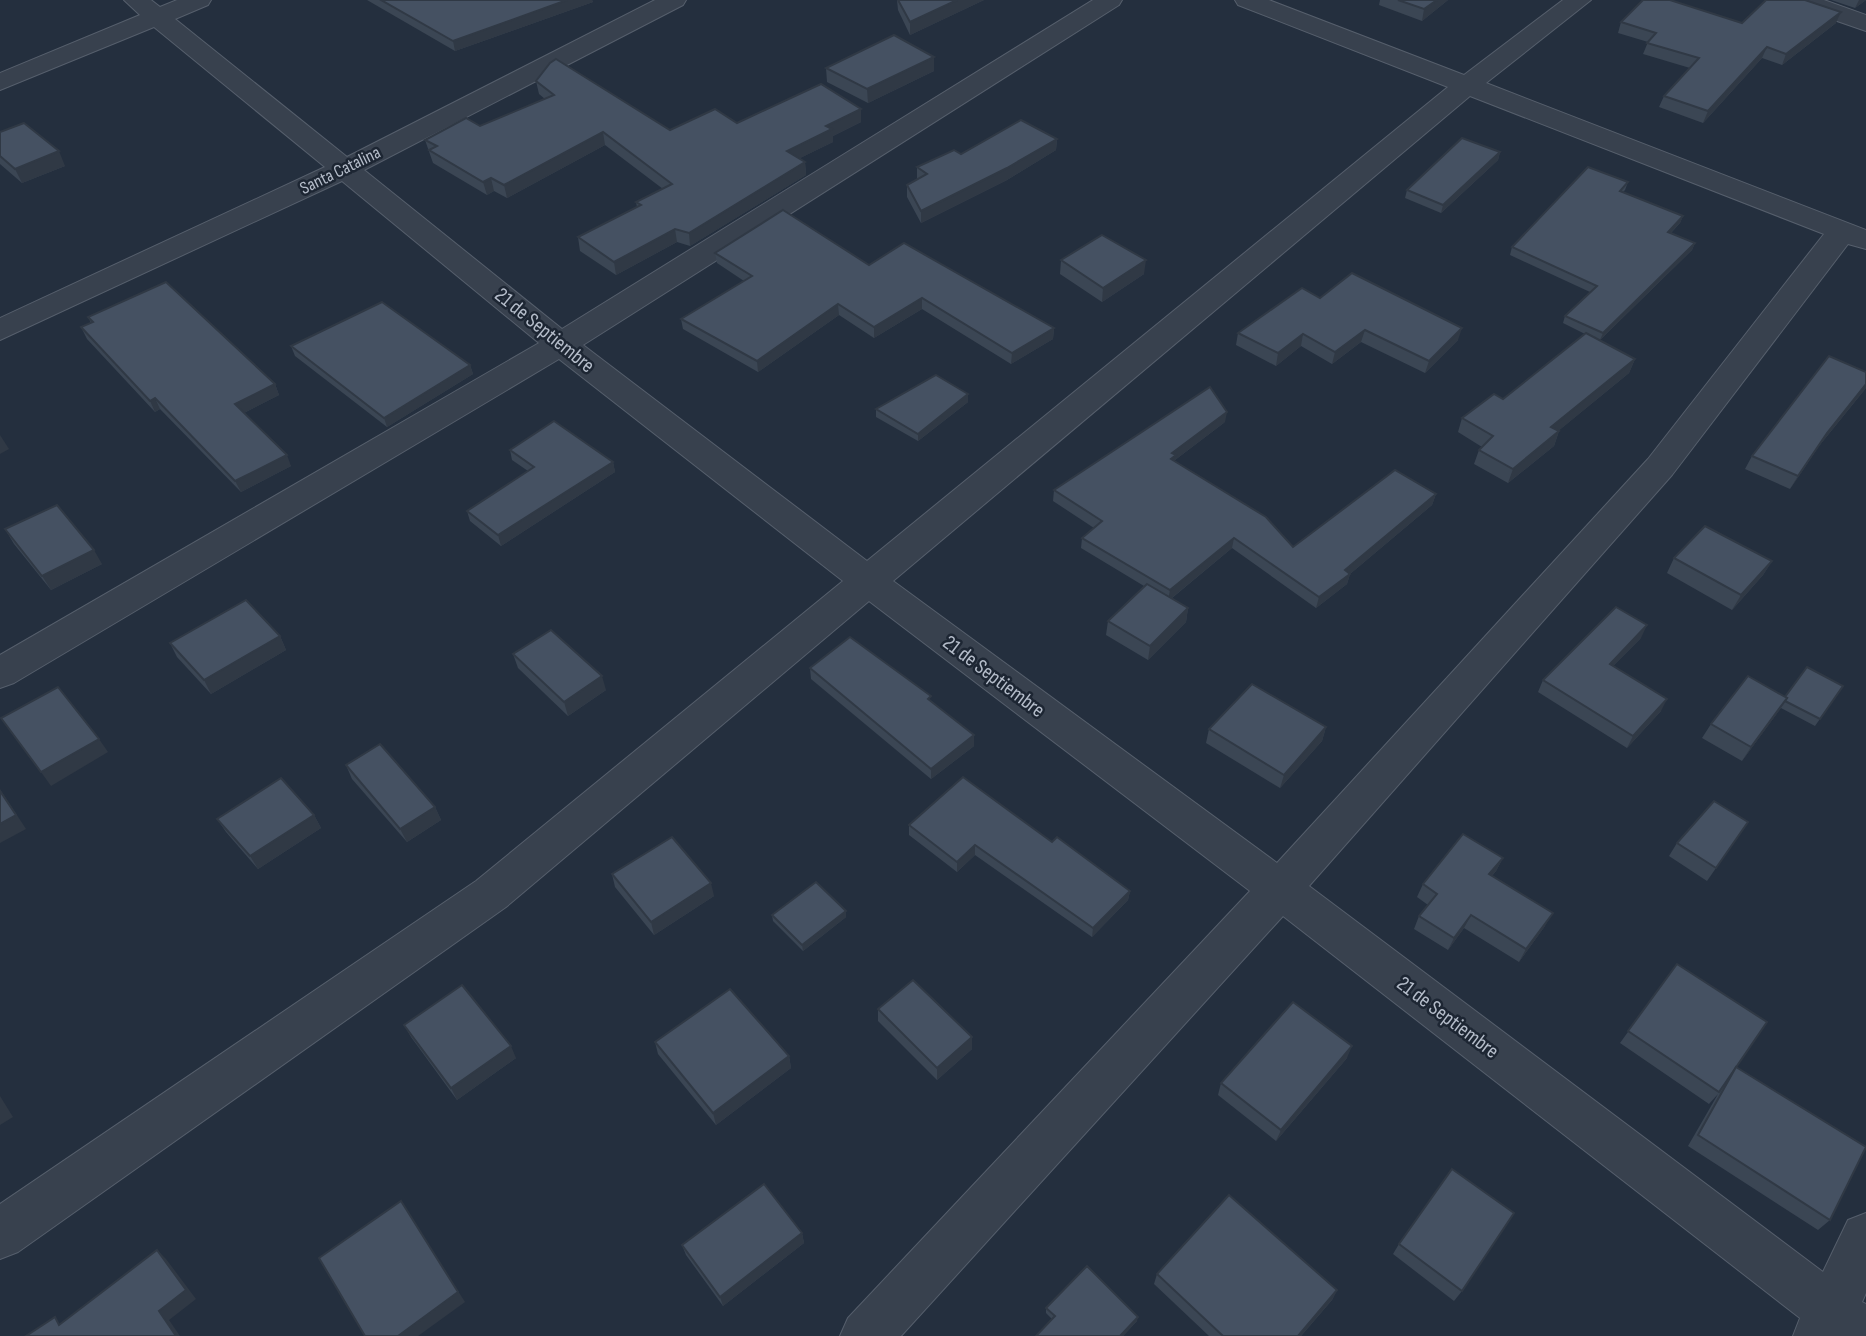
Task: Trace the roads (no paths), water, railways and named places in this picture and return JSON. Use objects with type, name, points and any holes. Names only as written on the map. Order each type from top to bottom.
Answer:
[{"type":"street","name":"21 de Septiembre","points":[[136,0],[561,344],[866,580],[1280,889],[1838,1327]]},
{"type":"street","points":[[0,82],[200,0]]},
{"type":"street","name":"Santa Catalina","points":[[0,330],[345,169],[674,0]]},
{"type":"street","points":[[0,673],[561,344],[1110,0]]},
{"type":"street","points":[[866,1336],[1280,889],[1660,467],[1854,235],[1247,0]]},
{"type":"street","points":[[0,1234],[491,894],[866,580],[1466,86],[1579,0]]},
{"type":"street","points":[[1800,0],[1866,23]]},
{"type":"street","points":[[1838,1327],[1866,1238]]}]
